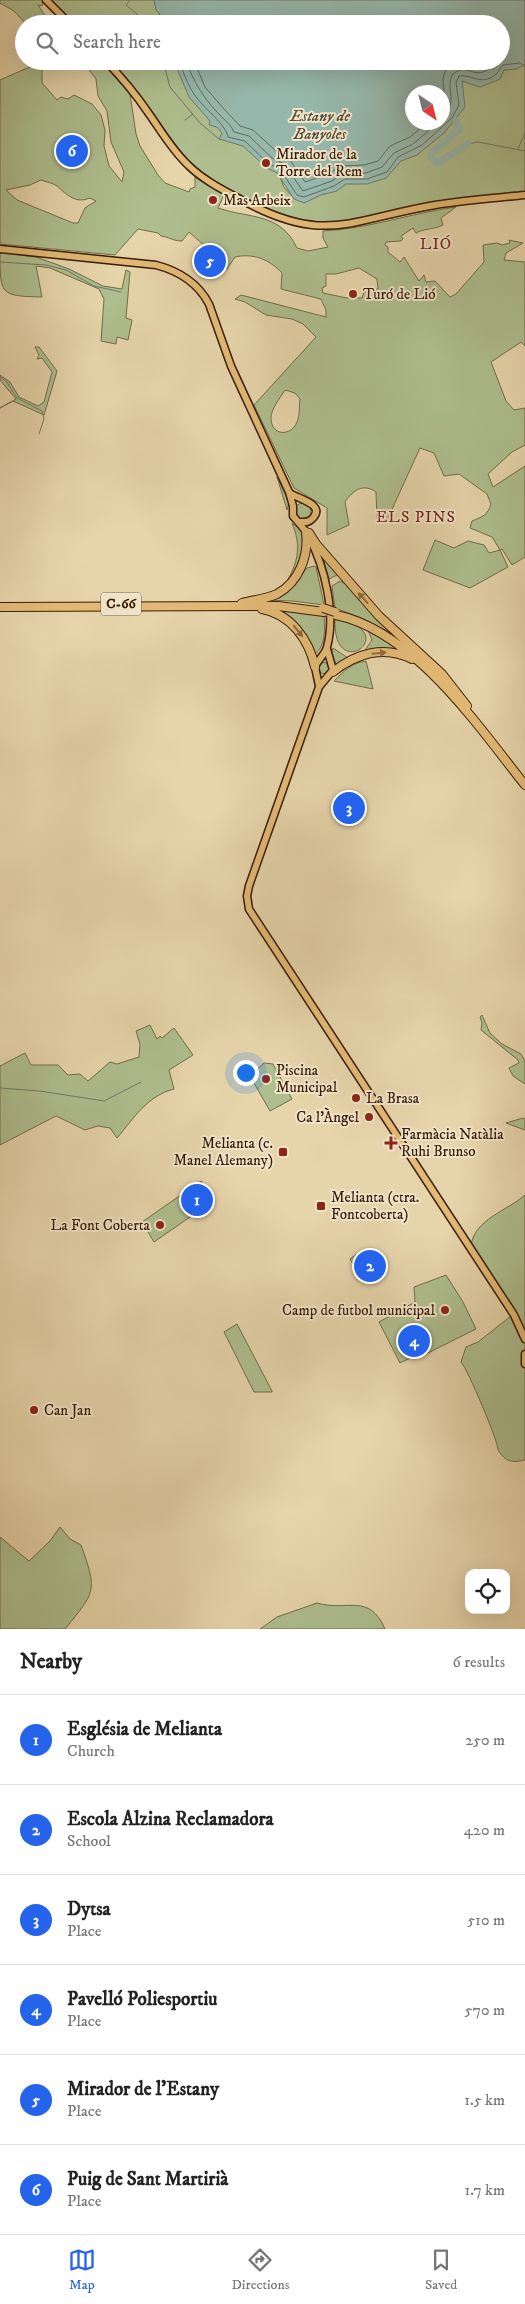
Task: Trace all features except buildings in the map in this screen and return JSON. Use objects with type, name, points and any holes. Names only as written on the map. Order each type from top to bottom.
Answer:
[{"type":"highway","points":[[240,605],[277,594],[292,582],[304,559],[308,534]]},
{"type":"highway","points":[[308,534],[373,609],[442,674],[467,706]]},
{"type":"highway","name":"C-66","points":[[0,606],[296,604],[336,613],[373,626],[401,642],[424,659],[467,706],[525,779]]},
{"type":"highway","points":[[240,605],[270,610],[288,620],[302,635],[316,670]]},
{"type":"highway","name":"C-66","points":[[336,613],[388,638],[429,670],[525,785]]},
{"type":"highway","points":[[329,674],[355,658],[380,652],[404,655],[429,670]]},
{"type":"main road","points":[[46,0],[61,15]]},
{"type":"main road","points":[[114,70],[132,89],[166,139],[190,167],[212,184],[241,200],[287,221],[314,226],[339,226],[434,205],[525,195]]},
{"type":"main road","points":[[0,249],[156,266],[171,270],[187,279],[199,289],[209,304],[231,366],[255,423],[289,492],[294,506],[293,516],[300,522],[308,534],[322,570],[328,598],[330,625],[327,649],[316,670],[320,687]]},
{"type":"main road","points":[[289,492],[310,502],[314,507],[314,516],[310,520],[308,534]]},
{"type":"main road","points":[[294,506],[303,500]]},
{"type":"main road","points":[[300,522],[310,520]]},
{"type":"main road","points":[[327,649],[331,662],[329,674],[320,687],[249,886],[247,896],[249,909],[514,1315],[525,1340]]},
{"type":"main road","points":[[321,660],[331,662]]},
{"type":"main road","points":[[316,670],[329,674]]},
{"type":"main road","points":[[525,1354],[525,1364]]},
{"type":"green space","points":[[0,0],[43,0],[42,6],[38,5],[45,15],[18,15],[0,3]]},
{"type":"green space","points":[[50,0],[154,0],[160,15],[64,15]]},
{"type":"green space","points":[[525,59],[525,192],[339,224],[302,222],[260,207],[205,176],[186,159],[134,88],[118,70],[189,70],[249,150],[269,150],[284,187],[292,196],[325,194],[343,184],[395,164],[438,136],[440,130],[450,130],[450,105],[460,80],[501,70],[510,70],[510,66]]},
{"type":"green space","points":[[23,70],[42,70],[42,83],[57,100],[61,97],[68,99],[74,95],[92,104],[101,115],[105,130],[104,146],[109,166],[122,182],[124,172],[111,142],[107,111],[98,96],[96,79],[89,70],[109,70],[130,94],[136,134],[140,146],[165,183],[189,192],[190,189],[195,187],[195,177],[224,195],[218,208],[273,222],[290,236],[297,248],[308,251],[328,247],[323,238],[323,231],[340,230],[456,207],[441,218],[443,225],[416,233],[413,228],[401,236],[403,239],[401,241],[386,242],[385,245],[388,247],[388,252],[400,262],[404,257],[419,281],[424,275],[426,282],[435,281],[450,297],[456,294],[484,262],[483,245],[497,243],[502,245],[510,243],[509,240],[523,243],[506,253],[504,260],[525,262],[525,346],[521,342],[491,362],[506,401],[514,410],[525,408],[525,445],[512,452],[488,474],[493,487],[525,466],[525,557],[512,565],[492,537],[470,528],[472,521],[484,515],[490,508],[491,504],[487,494],[459,474],[444,476],[434,453],[420,448],[388,518],[377,519],[376,492],[367,488],[359,489],[351,494],[345,502],[349,525],[327,535],[327,508],[294,488],[254,405],[316,337],[303,324],[292,319],[266,315],[245,302],[235,299],[241,295],[326,317],[326,310],[321,299],[281,289],[282,273],[272,264],[260,258],[242,256],[235,257],[227,269],[220,270],[219,264],[212,266],[205,264],[203,266],[198,262],[197,257],[205,246],[189,232],[182,241],[179,241],[161,236],[158,233],[138,229],[115,255],[0,244],[0,80]],"holes":[[[41,180],[55,185],[76,199],[85,200],[90,198],[96,201],[85,208],[78,223],[73,223],[17,200],[6,190],[30,185]],[[359,268],[377,279],[378,289],[364,292],[362,298],[347,298],[323,293],[322,288],[326,286],[326,274],[336,274]],[[285,390],[295,393],[300,399],[299,414],[294,427],[286,432],[282,432],[274,428],[271,415]]]},
{"type":"green space","points":[[0,252],[36,257],[69,269],[103,286],[122,289],[126,270],[130,272],[126,318],[132,320],[128,340],[117,337],[116,344],[101,341],[104,299],[99,289],[50,268],[36,266],[42,297],[10,294],[2,285]]},
{"type":"green space","points":[[35,347],[39,347],[57,371],[44,415],[13,401],[0,408],[16,399],[0,380],[0,375],[10,382],[19,397],[38,406],[44,402],[52,372],[42,358],[37,359],[39,355]]},
{"type":"green space","points":[[277,477],[289,502],[287,510]]},
{"type":"green space","points":[[303,503],[311,511],[303,519],[295,511]]},
{"type":"green space","points":[[292,523],[301,530],[302,551],[295,569],[287,581],[294,566],[298,545]]},
{"type":"green space","points":[[435,540],[454,548],[468,541],[484,545],[489,553],[500,550],[508,567],[470,588],[423,570]]},
{"type":"green space","points":[[323,558],[339,574],[329,579]]},
{"type":"green space","points":[[316,567],[324,605],[265,600],[287,590],[307,568]]},
{"type":"green space","points":[[340,581],[348,585],[393,634],[364,619],[335,608],[332,586]]},
{"type":"green space","points":[[269,607],[324,615],[324,637],[318,651],[314,655],[311,646]]},
{"type":"green space","points":[[335,617],[360,628],[365,635],[365,642],[361,648],[355,651],[348,651],[341,646],[336,635]]},
{"type":"green space","points":[[368,630],[405,652],[363,653],[372,640]]},
{"type":"green space","points":[[333,648],[348,658],[337,665],[331,655]]},
{"type":"green space","points":[[366,661],[373,689],[334,681],[352,666]]},
{"type":"green space","points":[[324,662],[330,668],[324,674],[318,668]]},
{"type":"green space","points":[[482,1015],[490,1033],[502,1044],[521,1054],[525,1061],[525,1084],[513,1076],[509,1068],[519,1063],[518,1060],[481,1030],[482,1023],[480,1017]]},
{"type":"green space","points":[[150,1025],[157,1039],[160,1036],[162,1038],[174,1028],[193,1055],[169,1070],[174,1089],[164,1092],[149,1102],[117,1138],[110,1128],[98,1126],[85,1130],[56,1116],[0,1145],[0,1066],[25,1053],[31,1065],[58,1065],[68,1075],[80,1074],[88,1081],[110,1062],[117,1064],[139,1057],[140,1044],[136,1031]]},
{"type":"green space","points":[[264,1063],[273,1064],[292,1099],[270,1111],[250,1076]]},
{"type":"green space","points":[[523,1118],[525,1119],[525,1130],[506,1123]]},
{"type":"green space","points":[[201,1181],[213,1201],[154,1242],[142,1222]]},
{"type":"green space","points":[[525,1195],[525,1460],[509,1461],[498,1450],[494,1434],[470,1378],[461,1362],[466,1347],[478,1342],[511,1316],[471,1245],[474,1236],[485,1222]]},
{"type":"green space","points":[[364,1249],[369,1257],[355,1267],[350,1259]]},
{"type":"green space","points":[[446,1275],[463,1302],[476,1329],[424,1355],[422,1352],[400,1363],[379,1322],[415,1302],[414,1287]]},
{"type":"green space","points":[[237,1324],[272,1392],[254,1392],[224,1332]]},
{"type":"green space","points":[[60,1527],[70,1539],[81,1545],[90,1573],[91,1591],[88,1599],[65,1629],[0,1629],[0,1537],[29,1561],[50,1541]]},
{"type":"green space","points":[[317,1603],[364,1607],[372,1611],[379,1618],[385,1629],[260,1629],[277,1617]]},
{"type":"water","name":"Estany de Banyoles","points":[[154,0],[525,0],[525,64],[517,69],[510,70],[510,15],[159,15]]},
{"type":"water","name":"Estany de Banyoles","points":[[178,70],[504,70],[500,79],[480,87],[462,81],[465,107],[450,126],[450,85],[405,85],[405,130],[446,130],[444,133],[417,155],[401,161],[386,178],[367,184],[346,184],[337,191],[321,195],[304,203],[294,199],[277,173],[267,168],[243,146],[219,139],[222,133],[217,127],[209,125],[210,121],[189,97]]},
{"type":"waterway","points":[[130,0],[126,5],[138,15]]},
{"type":"waterway","points":[[165,70],[170,87],[200,123],[219,139]]},
{"type":"waterway","points":[[185,120],[193,114]]},
{"type":"waterway","points":[[456,121],[460,129],[431,154],[431,158],[438,163],[468,144]]},
{"type":"waterway","points":[[518,149],[525,133]]},
{"type":"waterway","points":[[468,144],[478,142],[525,151]]},
{"type":"waterway","points":[[0,262],[46,265],[66,270],[94,286],[121,292]]},
{"type":"waterway","points":[[0,377],[7,382],[17,398],[42,411],[44,419],[39,434]]},
{"type":"waterway","points":[[0,1088],[40,1091],[104,1101],[141,1082]]},
{"type":"place","name":"Puig de Sant Martirià","points":[[72,151]]},
{"type":"place","name":"Mirador de la Torre del Rem","points":[[266,163]]},
{"type":"place","name":"Mas Arbeix","points":[[213,200]]},
{"type":"place","name":"Mirador de l'Estany","points":[[210,261]]},
{"type":"place","name":"Turó de Lió","points":[[353,294]]},
{"type":"place","name":"Dytsa","points":[[349,808]]},
{"type":"place","name":"Piscina Municipal","points":[[266,1079]]},
{"type":"place","name":"La Brasa","points":[[356,1098]]},
{"type":"place","name":"Ca l'Àngel","points":[[369,1117]]},
{"type":"place","name":"Farmàcia Natàlia Ruhi Brunso","points":[[391,1143]]},
{"type":"place","name":"Melianta (c. Manel Alemany)","points":[[283,1152]]},
{"type":"place","name":"Església de Melianta","points":[[197,1200]]},
{"type":"place","name":"Melianta (ctra. Fontcoberta)","points":[[321,1206]]},
{"type":"place","name":"La Font Coberta","points":[[160,1225]]},
{"type":"place","name":"Escola Alzina Reclamadora","points":[[370,1266]]},
{"type":"place","name":"Camp de futbol municipal","points":[[445,1310]]},
{"type":"place","name":"Pavelló Poliesportiu","points":[[414,1341]]},
{"type":"place","name":"Can Jan","points":[[34,1410]]},
{"type":"district","name":"LIÓ","points":[[436,244]]},
{"type":"district","name":"ELS PINS","points":[[416,517]]}]
